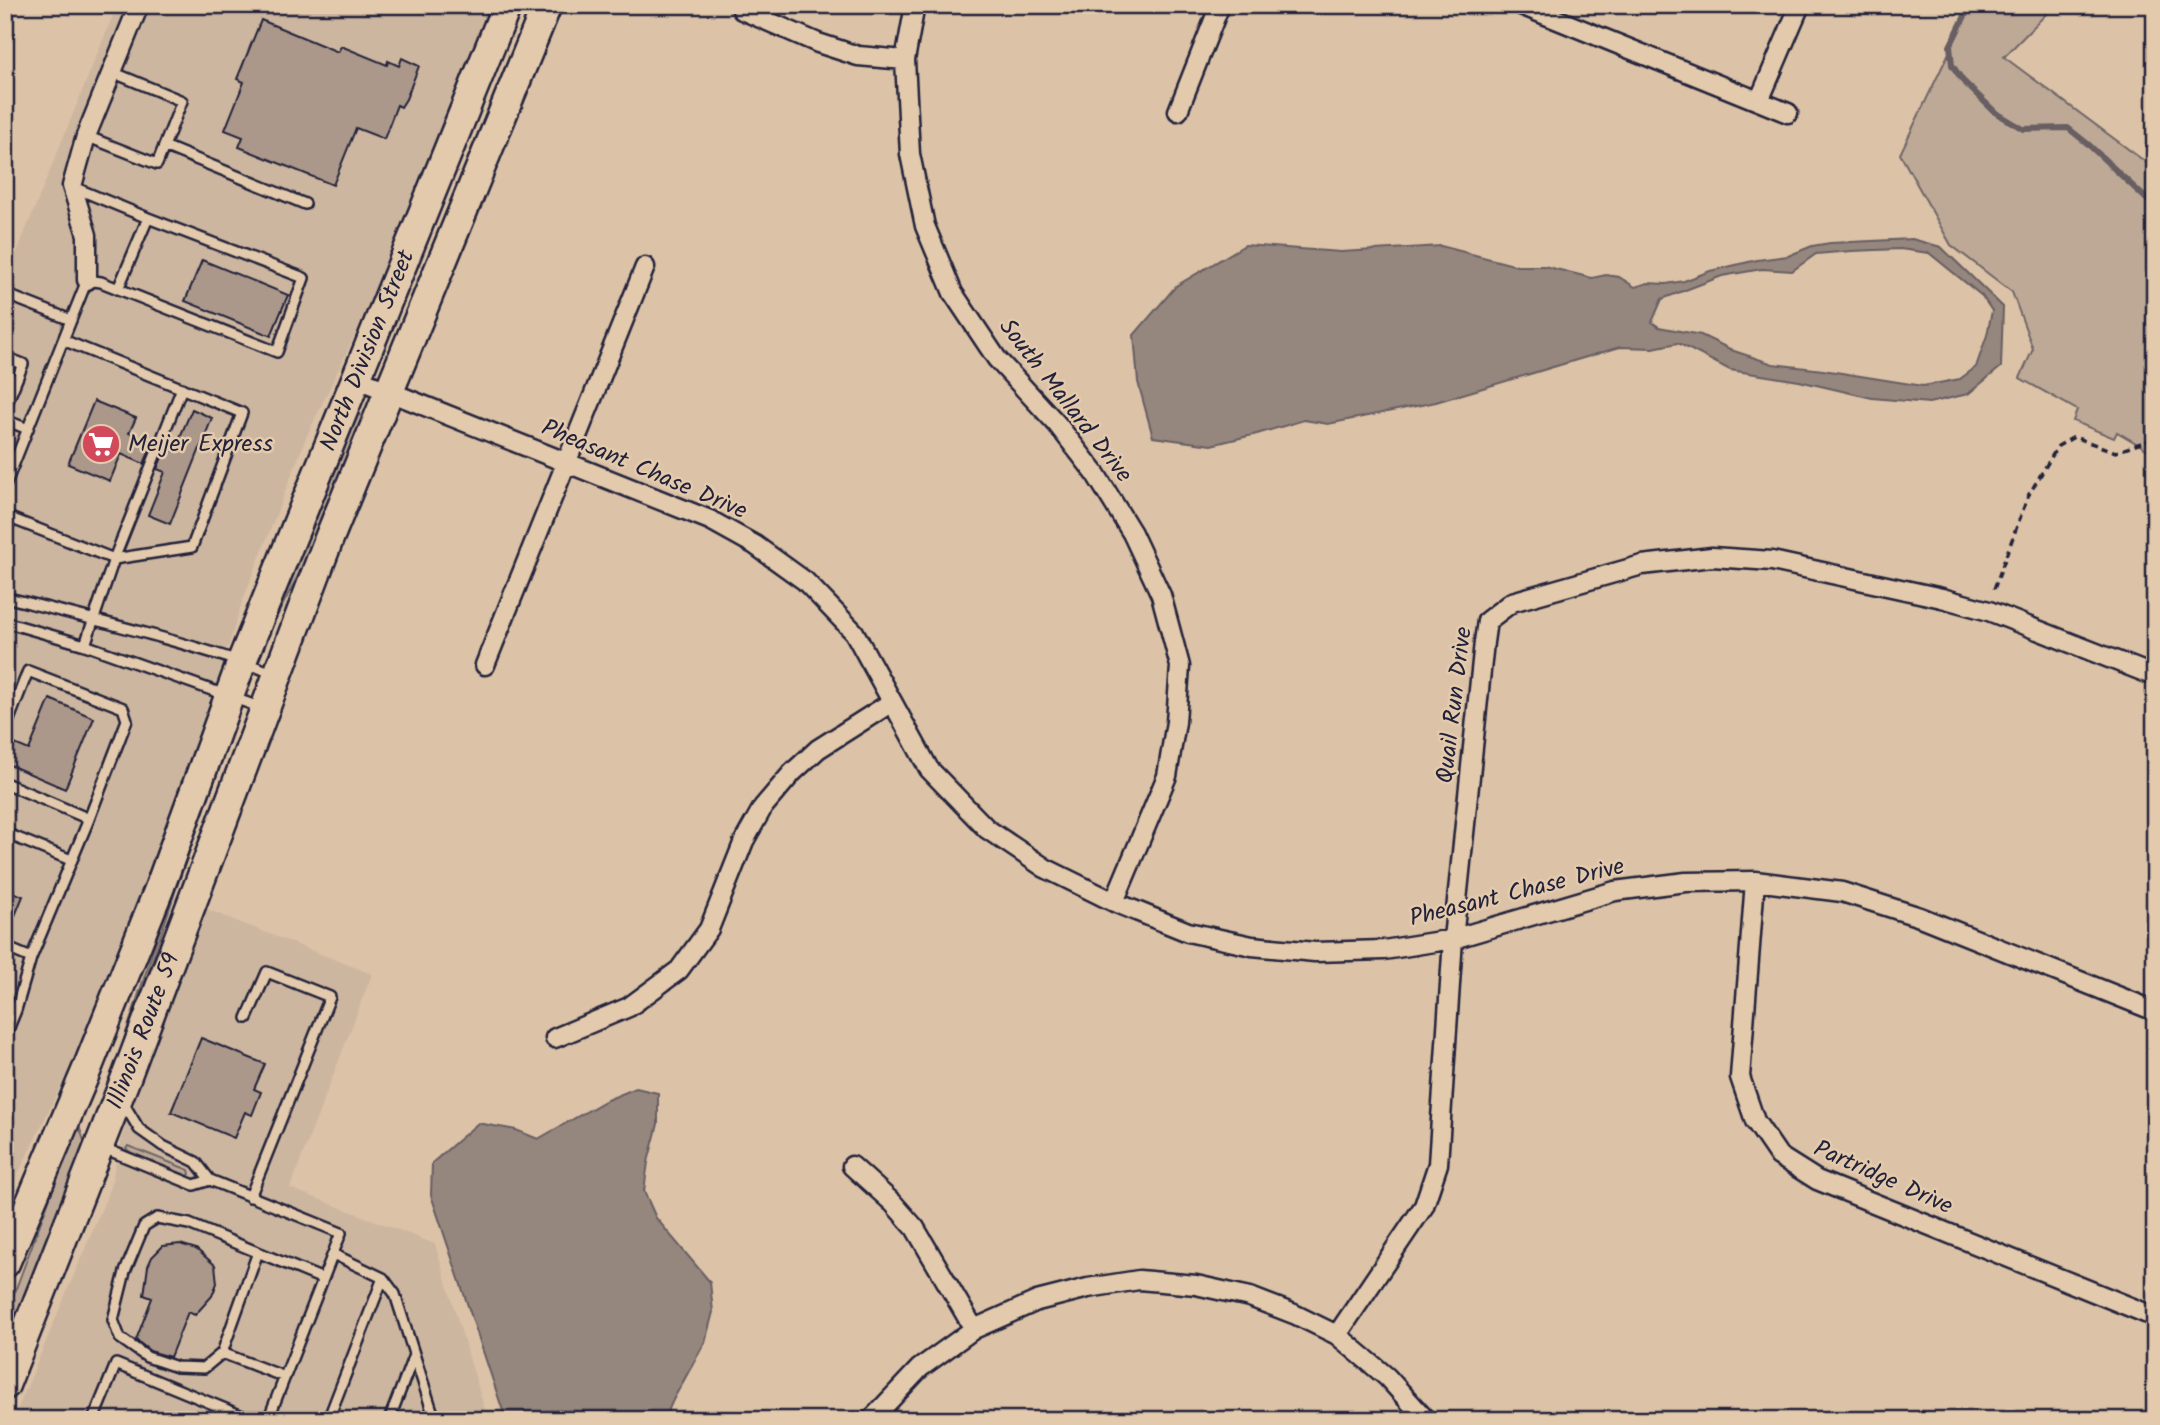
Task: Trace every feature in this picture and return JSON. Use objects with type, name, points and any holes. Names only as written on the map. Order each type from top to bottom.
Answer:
[{"type":"main road","name":"North Division Street","points":[[230,696],[355,378],[507,5]]},
{"type":"main road","name":"North Division Street","points":[[278,674],[325,549],[547,5]]},
{"type":"main road","name":"Illinois Route 59","points":[[5,1385],[278,674]]},
{"type":"main road","name":"Illinois Route 59","points":[[5,1264],[159,888],[230,696]]},
{"type":"main road","points":[[87,1069],[98,1146]]},
{"type":"street","points":[[87,280],[87,236],[72,186],[86,136],[139,5]]},
{"type":"street","name":"South Mallard Drive","points":[[915,5],[905,60],[910,154],[925,226],[953,293],[998,359],[1057,424],[1095,473],[1132,533],[1161,595],[1180,666],[1176,722],[1167,776],[1114,902]]},
{"type":"street","points":[[1178,110],[1220,5]]},
{"type":"street","points":[[1521,5],[1788,113]]},
{"type":"street","points":[[1759,101],[1800,5]]},
{"type":"street","points":[[742,10],[818,43],[858,56],[905,60]]},
{"type":"street","points":[[485,666],[645,267]]},
{"type":"street","name":"Pheasant Chase Drive","points":[[355,378],[709,520],[755,545],[805,581],[854,632],[929,769],[987,830],[1045,868],[1114,902],[1188,932],[1252,946],[1315,952],[1384,950],[1453,939],[1615,891],[1686,882],[1755,881],[1842,892],[1920,917],[2155,1012]]},
{"type":"street","name":"Quail Run Drive","points":[[1336,1335],[1424,1206],[1438,1164],[1453,939],[1483,642],[1488,621],[1512,602],[1642,565],[1712,557],[1772,561],[1942,598],[1989,611],[2155,676]]},
{"type":"street","points":[[555,1038],[629,1007],[680,970],[709,929],[744,842],[763,807],[792,773],[818,749],[892,702]]},
{"type":"street","name":"Partridge Drive","points":[[1755,881],[1740,1077],[1755,1121],[1779,1156],[1817,1180],[2155,1317]]},
{"type":"street","points":[[852,1166],[893,1203],[915,1228],[974,1329]]},
{"type":"street","points":[[871,1420],[920,1368],[974,1329],[1037,1301],[1088,1287],[1139,1280],[1196,1285],[1250,1297],[1294,1314],[1336,1335],[1387,1377],[1426,1420]]},
{"type":"lane","points":[[86,136],[157,164],[182,101],[112,72]]},
{"type":"lane","points":[[164,146],[305,204]]},
{"type":"lane","points":[[5,486],[87,280],[101,282],[277,352],[304,278],[72,186]]},
{"type":"lane","points":[[118,289],[148,218]]},
{"type":"lane","points":[[5,294],[71,320]]},
{"type":"lane","points":[[5,516],[114,559],[191,547],[242,413],[63,340]]},
{"type":"lane","points":[[5,357],[23,364],[5,408]]},
{"type":"lane","points":[[85,645],[114,559],[182,388]]},
{"type":"lane","points":[[5,420],[28,429]]},
{"type":"lane","points":[[5,597],[242,661],[278,674]]},
{"type":"lane","points":[[5,622],[85,645],[265,709]]},
{"type":"lane","points":[[5,730],[29,671],[123,708],[127,720],[32,958],[5,1037]]},
{"type":"lane","points":[[5,783],[89,819]]},
{"type":"lane","points":[[5,833],[71,860]]},
{"type":"lane","points":[[5,947],[32,958]]},
{"type":"lane","points":[[247,1018],[267,972],[330,997],[250,1197]]},
{"type":"lane","points":[[5,1006],[16,1010]]},
{"type":"lane","points":[[120,1091],[125,1108],[139,1129],[163,1146],[196,1162],[210,1180],[341,1233],[268,1420]]},
{"type":"lane","points":[[98,1146],[194,1185],[210,1180]]},
{"type":"lane","points":[[258,1252],[222,1353],[204,1368],[177,1367],[147,1357],[120,1338],[113,1320],[125,1272],[144,1226],[157,1218],[189,1224],[258,1252],[323,1279]]},
{"type":"lane","points":[[333,1254],[383,1278],[395,1294],[435,1420]]},
{"type":"lane","points":[[328,1420],[383,1278]]},
{"type":"lane","points":[[222,1353],[285,1377]]},
{"type":"lane","points":[[389,1420],[414,1355]]},
{"type":"lane","points":[[93,1420],[116,1364],[225,1415],[252,1420]]},
{"type":"path","points":[[1994,589],[2028,496],[2058,446],[2074,437],[2116,452],[2155,438]]},
{"type":"shaded area","points":[[117,5],[494,5],[389,263],[306,438],[241,605],[193,764],[107,991],[5,1204],[5,267],[10,269]]},
{"type":"shaded area","points":[[1972,5],[2055,5],[2004,57],[2155,169],[2155,454],[2117,432],[2114,438],[2073,421],[2077,410],[2020,378],[2033,349],[2012,292],[1951,245],[1900,154]]},
{"type":"shaded area","points":[[1912,239],[1941,247],[2003,307],[2001,367],[1968,394],[1929,403],[1872,398],[1799,381],[1730,370],[1678,343],[1653,348],[1620,347],[1436,402],[1328,424],[1304,420],[1211,445],[1153,437],[1138,382],[1134,335],[1176,286],[1245,245],[1341,252],[1441,246],[1517,266],[1544,266],[1592,278],[1606,275],[1619,277],[1635,287],[1648,283],[1684,281],[1710,271],[1788,256],[1812,246]],"holes":[[[1900,249],[1929,253],[1982,296],[1992,311],[1976,367],[1960,379],[1923,386],[1773,364],[1734,351],[1701,335],[1659,327],[1652,322],[1662,299],[1722,276],[1762,269],[1792,271],[1816,254]]]},
{"type":"shaded area","points":[[358,414],[366,418],[318,537],[271,624],[352,422]]},
{"type":"shaded area","points":[[227,740],[229,741],[116,1070],[105,1092],[172,892]]},
{"type":"shaded area","points":[[206,909],[372,974],[290,1188],[435,1244],[488,1420],[13,1420],[109,1191],[133,1094]]},
{"type":"shaded area","points":[[636,1088],[658,1093],[658,1124],[644,1191],[656,1218],[710,1282],[713,1312],[705,1342],[664,1420],[506,1420],[431,1195],[432,1163],[478,1123],[516,1130],[538,1139],[607,1100]]},
{"type":"shaded area","points":[[79,1119],[86,1146],[5,1352],[5,1318]]},
{"type":"shaded area","points":[[128,1146],[189,1170],[190,1174],[188,1176],[132,1153],[126,1149]]},
{"type":"building","points":[[261,20],[338,52],[341,46],[387,65],[388,61],[399,66],[402,58],[419,66],[406,99],[401,107],[397,105],[384,139],[356,128],[333,185],[239,147],[243,137],[225,130],[244,82],[237,79]]},
{"type":"building","points":[[202,260],[288,295],[271,336],[185,301]]},
{"type":"building","name":"Meijer Express","points":[[94,401],[136,418],[129,433],[153,443],[144,464],[121,454],[110,481],[68,464]]},
{"type":"building","points":[[192,409],[212,418],[170,524],[148,515],[165,472],[157,469],[166,448],[174,451]]},
{"type":"building","points":[[50,699],[94,718],[65,789],[5,763],[5,740],[29,750]]},
{"type":"building","points":[[5,889],[23,896],[6,938],[5,938]]},
{"type":"building","points":[[201,1038],[265,1064],[254,1089],[261,1092],[252,1115],[245,1112],[234,1138],[171,1112]]},
{"type":"building","points":[[180,1244],[196,1249],[215,1265],[217,1283],[212,1296],[195,1315],[188,1312],[170,1357],[150,1351],[136,1340],[152,1298],[144,1295],[152,1257],[163,1246]]},
{"type":"waterway","points":[[1973,5],[1950,46],[1952,65],[1963,81],[1995,112],[2023,129],[2068,128],[2155,207]]},
{"type":"place","name":"Meijer Express","points":[[101,444]]}]
